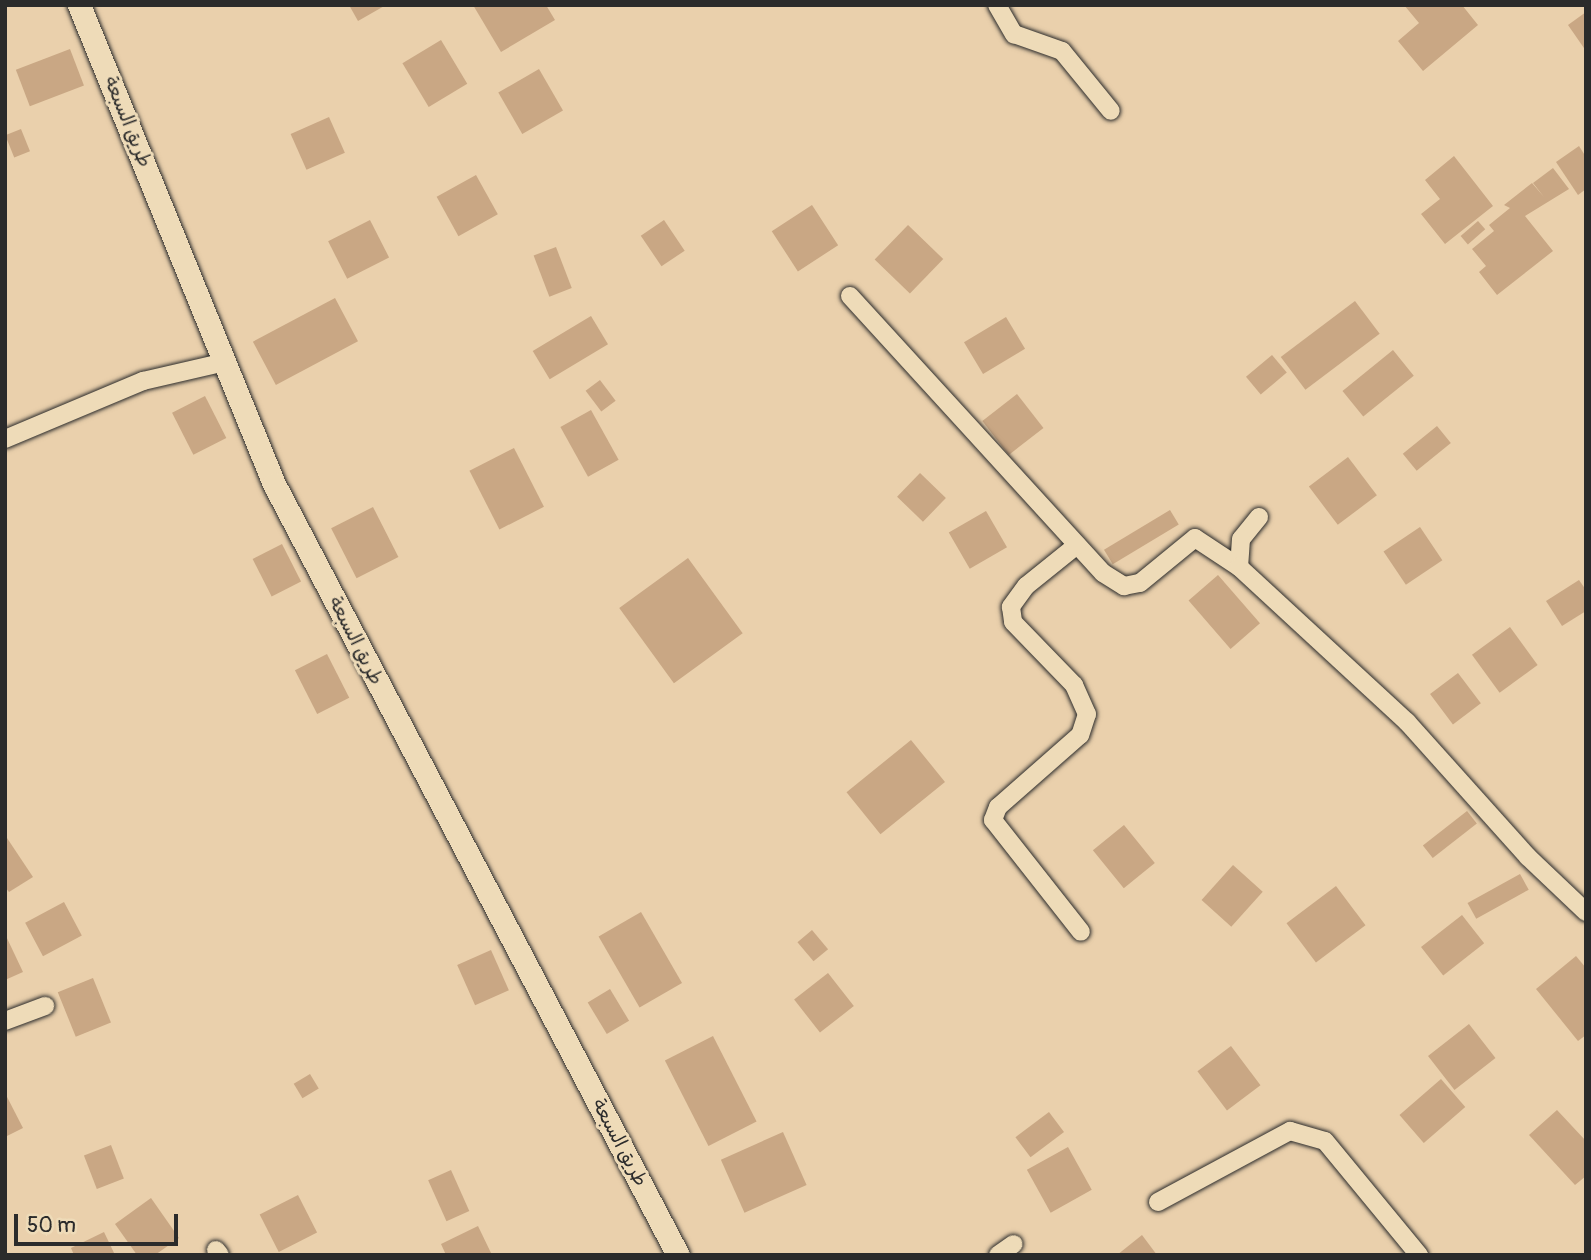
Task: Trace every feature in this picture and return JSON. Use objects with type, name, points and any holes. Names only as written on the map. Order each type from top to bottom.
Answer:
[{"type":"street","name":"طريق السبعة","points":[[79,5],[221,363],[281,497],[678,1255]]},
{"type":"street","points":[[997,5],[1014,34],[1062,51],[1111,111]]},
{"type":"street","points":[[850,296],[1077,545],[1124,586],[1140,583],[1195,538],[1239,567],[1407,722],[1528,857],[1586,912]]},
{"type":"street","points":[[5,439],[143,381],[221,363]]},
{"type":"street","points":[[1239,567],[1241,539],[1259,517]]},
{"type":"street","points":[[1077,545],[1026,586],[1011,607],[1013,622],[1074,685],[1087,714],[1080,735],[998,807],[993,820],[1081,932]]},
{"type":"street","points":[[5,1021],[45,1006]]},
{"type":"street","points":[[1158,1202],[1290,1131],[1325,1141],[1419,1255]]},
{"type":"street","points":[[998,1255],[1014,1244]]},
{"type":"building","points":[[349,5],[386,5],[358,21]]},
{"type":"building","points":[[473,5],[546,5],[555,20],[501,52]]},
{"type":"building","points":[[1404,5],[1462,5],[1478,25],[1423,71],[1398,41],[1419,23]]},
{"type":"building","points":[[1586,12],[1586,51],[1568,25]]},
{"type":"building","points":[[441,40],[467,84],[429,107],[402,63]]},
{"type":"building","points":[[70,49],[84,85],[30,106],[16,70]]},
{"type":"building","points":[[539,69],[563,111],[522,134],[498,93]]},
{"type":"building","points":[[329,117],[345,153],[306,170],[291,134]]},
{"type":"building","points":[[21,129],[30,151],[14,158],[5,135]]},
{"type":"building","points":[[1579,146],[1586,157],[1586,189],[1578,195],[1556,162]]},
{"type":"building","points":[[1454,156],[1493,206],[1445,244],[1421,214],[1440,199],[1425,180]]},
{"type":"building","points":[[1553,168],[1569,189],[1525,216],[1553,251],[1497,295],[1479,272],[1486,266],[1472,249],[1494,231],[1489,225],[1510,208],[1504,205],[1532,183],[1544,197],[1533,183]]},
{"type":"building","points":[[476,175],[498,214],[458,236],[437,197]]},
{"type":"building","points":[[812,205],[838,245],[798,271],[772,231]]},
{"type":"building","points":[[370,220],[389,257],[347,279],[328,241]]},
{"type":"building","points":[[664,220],[685,251],[661,266],[641,236]]},
{"type":"building","points":[[1478,221],[1485,229],[1468,244],[1461,236]]},
{"type":"building","points":[[908,225],[943,259],[910,294],[875,260]]},
{"type":"building","points":[[556,247],[572,288],[549,297],[534,256]]},
{"type":"building","points":[[335,298],[358,341],[276,385],[253,342]]},
{"type":"building","points":[[1355,301],[1380,334],[1305,390],[1281,357]]},
{"type":"building","points":[[591,316],[608,344],[550,379],[533,351]]},
{"type":"building","points":[[1006,317],[1025,349],[983,374],[964,342]]},
{"type":"building","points":[[1393,350],[1414,376],[1363,417],[1342,391]]},
{"type":"building","points":[[1272,355],[1287,373],[1261,394],[1246,377]]},
{"type":"building","points":[[600,380],[616,401],[601,412],[586,391]]},
{"type":"building","points":[[1017,394],[1043,428],[1009,455],[982,421]]},
{"type":"building","points":[[205,396],[226,438],[193,455],[172,413]]},
{"type":"building","points":[[591,410],[619,460],[588,477],[560,427]]},
{"type":"building","points":[[1437,426],[1451,443],[1417,471],[1403,454]]},
{"type":"building","points":[[514,448],[544,507],[499,530],[469,471]]},
{"type":"building","points":[[1348,457],[1377,495],[1338,525],[1309,486]]},
{"type":"building","points":[[920,473],[946,498],[923,522],[897,497]]},
{"type":"building","points":[[373,507],[398,557],[357,578],[331,528]]},
{"type":"building","points":[[1170,510],[1179,525],[1113,564],[1104,550]]},
{"type":"building","points":[[986,511],[1007,547],[970,569],[949,532]]},
{"type":"building","points":[[1420,527],[1442,560],[1406,585],[1384,552]]},
{"type":"building","points":[[282,544],[301,581],[272,596],[253,559]]},
{"type":"building","points":[[688,558],[743,633],[674,683],[619,608]]},
{"type":"building","points":[[1218,575],[1260,623],[1231,649],[1189,601]]},
{"type":"building","points":[[1579,580],[1586,590],[1586,611],[1562,626],[1546,601]]},
{"type":"building","points":[[1510,627],[1538,665],[1500,693],[1472,655]]},
{"type":"building","points":[[327,654],[349,698],[317,714],[295,670]]},
{"type":"building","points":[[1458,673],[1481,703],[1453,724],[1430,694]]},
{"type":"building","points":[[911,740],[945,782],[880,834],[846,792]]},
{"type":"building","points":[[1467,811],[1477,824],[1433,858],[1423,845]]},
{"type":"building","points":[[1124,825],[1155,863],[1124,888],[1093,850]]},
{"type":"building","points":[[5,835],[33,877],[9,892],[5,887]]},
{"type":"building","points":[[1233,865],[1263,892],[1231,927],[1202,900]]},
{"type":"building","points":[[1520,874],[1529,890],[1476,919],[1468,903]]},
{"type":"building","points":[[1336,886],[1365,925],[1316,962],[1286,923]]},
{"type":"building","points":[[64,902],[82,936],[43,956],[25,923]]},
{"type":"building","points":[[641,912],[682,983],[640,1008],[599,936]]},
{"type":"building","points":[[1462,915],[1484,943],[1443,975],[1421,947]]},
{"type":"building","points":[[812,930],[828,949],[814,961],[797,942]]},
{"type":"building","points":[[5,934],[23,972],[5,980]]},
{"type":"building","points":[[491,950],[509,990],[475,1005],[457,965]]},
{"type":"building","points":[[1576,956],[1586,968],[1586,1035],[1578,1041],[1536,989]]},
{"type":"building","points":[[828,973],[854,1006],[820,1033],[794,999]]},
{"type":"building","points":[[93,978],[111,1023],[76,1037],[58,992]]},
{"type":"building","points":[[610,989],[629,1021],[607,1034],[588,1002]]},
{"type":"building","points":[[1469,1024],[1495,1058],[1454,1090],[1428,1056]]},
{"type":"building","points":[[713,1036],[757,1122],[708,1146],[665,1061]]},
{"type":"building","points":[[1231,1046],[1260,1085],[1227,1110],[1197,1071]]},
{"type":"building","points":[[310,1074],[319,1089],[302,1098],[294,1084]]},
{"type":"building","points":[[1441,1079],[1465,1107],[1424,1143],[1399,1115]]},
{"type":"building","points":[[5,1093],[23,1128],[5,1137]]},
{"type":"building","points":[[1557,1110],[1586,1141],[1586,1176],[1575,1185],[1529,1135]]},
{"type":"building","points":[[1049,1112],[1064,1132],[1031,1157],[1015,1137]]},
{"type":"building","points":[[783,1132],[807,1185],[744,1213],[721,1160]]},
{"type":"building","points":[[111,1145],[124,1179],[97,1189],[84,1155]]},
{"type":"building","points":[[1068,1147],[1092,1190],[1051,1213],[1027,1170]]},
{"type":"building","points":[[451,1170],[469,1211],[446,1221],[428,1180]]},
{"type":"building","points":[[298,1195],[317,1232],[279,1252],[260,1215]]},
{"type":"building","points":[[151,1198],[179,1238],[155,1255],[137,1255],[115,1224]]},
{"type":"building","points":[[478,1226],[492,1255],[446,1255],[441,1244]]},
{"type":"building","points":[[104,1232],[115,1255],[74,1255],[71,1248]]},
{"type":"building","points":[[1142,1235],[1157,1255],[1117,1255]]}]
